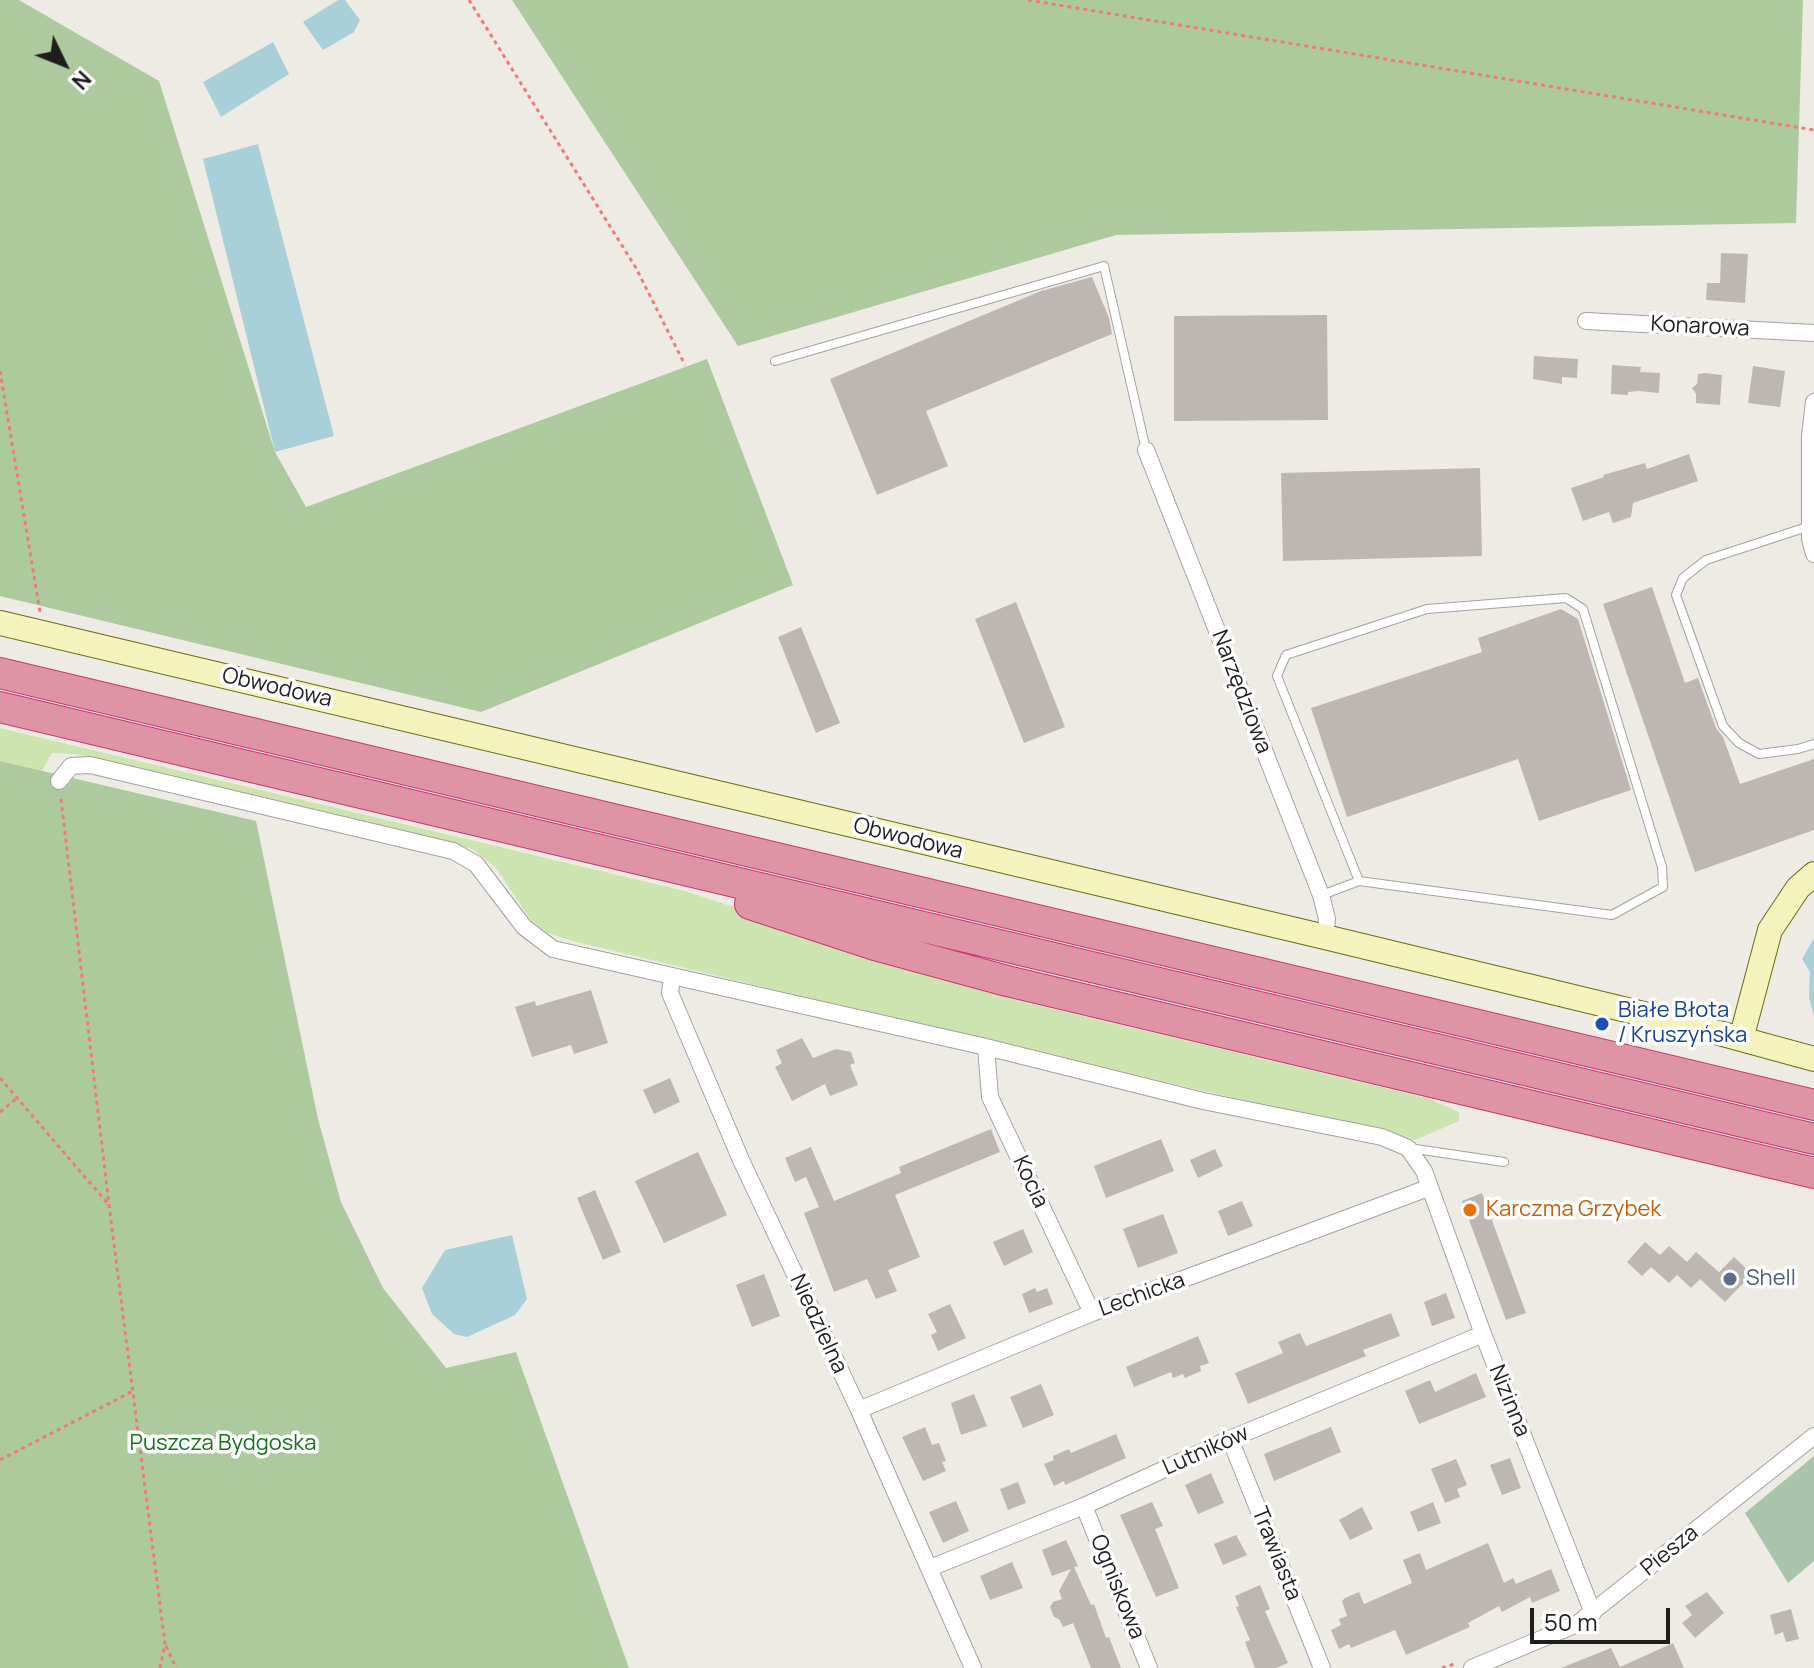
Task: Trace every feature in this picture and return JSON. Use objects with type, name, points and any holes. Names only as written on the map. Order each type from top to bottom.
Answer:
[{"type":"highway","points":[[0,673],[1814,1105]]},
{"type":"highway","points":[[0,707],[1814,1139]]},
{"type":"highway","points":[[652,864],[759,907],[875,945],[983,975],[1814,1173]]},
{"type":"street","name":"Konarowa","points":[[1586,321],[1814,333]]},
{"type":"street","points":[[1814,402],[1810,526],[1814,554]]},
{"type":"street","name":"Narzędziowa","points":[[1146,450],[1321,895],[1327,919],[1325,937]]},
{"type":"street","name":"Obwodowa","points":[[0,623],[1325,937],[1814,1059]]},
{"type":"street","points":[[59,781],[71,766],[90,765],[453,851],[476,864],[524,927],[553,949],[986,1047],[1203,1101],[1382,1137],[1408,1148]]},
{"type":"street","points":[[1741,1039],[1770,930],[1798,888],[1814,874]]},
{"type":"street","name":"Niedzielna","points":[[672,978],[670,993],[741,1160],[859,1410],[973,1668]]},
{"type":"street","name":"Kocia","points":[[986,1047],[990,1097],[1092,1313]]},
{"type":"street","name":"Nizinna","points":[[1408,1148],[1424,1171],[1483,1334],[1593,1613]]},
{"type":"street","name":"Lechicka","points":[[859,1410],[1092,1313],[1428,1188]]},
{"type":"street","name":"Lutników","points":[[930,1568],[1084,1506],[1230,1439],[1483,1334]]},
{"type":"street","name":"Piesza","points":[[1472,1668],[1577,1624],[1814,1436]]},
{"type":"street","name":"Trawiasta","points":[[1230,1439],[1322,1668]]},
{"type":"street","name":"Ogniskowa","points":[[1084,1506],[1149,1668]]},
{"type":"lane","points":[[775,361],[1104,266],[1146,450]]},
{"type":"lane","points":[[1810,526],[1706,560],[1683,578],[1676,595],[1723,726],[1739,743],[1759,754],[1814,744]]},
{"type":"lane","points":[[1321,895],[1359,881],[1612,915],[1663,887],[1662,867],[1583,609],[1566,598],[1427,609],[1286,655],[1277,676],[1359,881]]},
{"type":"lane","points":[[1408,1148],[1504,1162]]},
{"type":"path","points":[[469,0],[636,268],[685,365]]},
{"type":"path","points":[[1028,0],[1814,130]]},
{"type":"path","points":[[0,371],[43,633]]},
{"type":"path","points":[[59,781],[165,1644],[176,1668]]},
{"type":"path","points":[[0,1078],[109,1205]]},
{"type":"path","points":[[0,1112],[16,1099]]},
{"type":"path","points":[[0,1460],[133,1391]]},
{"type":"path","points":[[160,1668],[165,1644]]},
{"type":"green space","points":[[0,0],[19,0],[159,81],[275,452],[306,507],[707,359],[793,585],[481,712],[0,596]]},
{"type":"green space","points":[[512,0],[1803,0],[1796,223],[1116,235],[738,346]]},
{"type":"green space","points":[[0,728],[685,891],[1015,1000],[1427,1098],[1459,1112],[1459,1121],[1415,1140],[573,941],[547,933],[530,919],[496,868],[472,849],[76,754],[52,753],[42,771],[0,761]]},
{"type":"green space","name":"Puszcza Bydgoska","points":[[0,761],[256,821],[318,1119],[341,1202],[383,1288],[446,1368],[516,1352],[629,1668],[0,1668]]},
{"type":"green space","points":[[1814,1456],[1814,1561],[1788,1583],[1745,1513]]},
{"type":"water","points":[[338,0],[345,0],[360,20],[354,32],[323,50],[303,22]]},
{"type":"water","points":[[273,42],[289,74],[221,117],[203,82]]},
{"type":"water","points":[[258,144],[334,436],[275,452],[203,159]]},
{"type":"water","points":[[1814,938],[1814,1016],[1809,998],[1810,972],[1802,959]]},
{"type":"water","points":[[512,1235],[527,1299],[515,1315],[467,1337],[454,1334],[432,1314],[422,1288],[445,1250]]},
{"type":"building","points":[[1721,253],[1748,254],[1745,303],[1706,300],[1707,283],[1720,283]]},
{"type":"building","points":[[1092,277],[1109,318],[1112,334],[926,411],[948,466],[877,495],[830,379],[1041,291]]},
{"type":"building","points":[[1327,315],[1328,420],[1174,421],[1174,316]]},
{"type":"building","points":[[1534,356],[1578,359],[1577,378],[1562,377],[1562,384],[1533,379]]},
{"type":"building","points":[[1612,365],[1641,367],[1640,372],[1660,373],[1659,393],[1639,391],[1628,392],[1628,395],[1611,394]]},
{"type":"building","points":[[1753,366],[1785,371],[1780,407],[1748,403]]},
{"type":"building","points":[[1698,374],[1722,375],[1720,405],[1696,403],[1692,388],[1697,384]]},
{"type":"building","points":[[1689,454],[1698,481],[1633,503],[1631,517],[1613,523],[1609,512],[1583,521],[1571,488],[1603,475],[1645,463],[1647,469]]},
{"type":"building","points":[[1480,468],[1482,556],[1283,561],[1281,473]]},
{"type":"building","points":[[1652,587],[1685,683],[1698,678],[1740,784],[1814,759],[1814,830],[1695,872],[1603,604]]},
{"type":"building","points":[[1016,602],[1065,727],[1024,743],[975,619]]},
{"type":"building","points":[[1561,609],[1578,619],[1631,790],[1539,821],[1518,759],[1347,817],[1311,708],[1482,652],[1478,638]]},
{"type":"building","points":[[801,627],[840,723],[816,733],[778,637]]},
{"type":"building","points":[[591,990],[608,1043],[574,1054],[571,1045],[532,1057],[515,1007],[535,1001],[536,1006]]},
{"type":"building","points":[[802,1038],[813,1058],[836,1049],[851,1052],[855,1063],[850,1065],[858,1085],[830,1096],[825,1084],[792,1101],[775,1067],[782,1063],[776,1050]]},
{"type":"building","points":[[670,1078],[680,1102],[654,1114],[643,1090]]},
{"type":"building","points":[[991,1129],[1000,1152],[895,1195],[920,1257],[888,1270],[897,1291],[876,1299],[867,1279],[834,1292],[804,1213],[819,1207],[806,1177],[795,1182],[785,1158],[811,1147],[834,1201],[901,1173],[899,1167]]},
{"type":"building","points":[[1161,1139],[1174,1171],[1106,1198],[1094,1166]]},
{"type":"building","points":[[1215,1149],[1223,1166],[1198,1178],[1190,1160]]},
{"type":"building","points":[[698,1152],[727,1215],[664,1243],[635,1181]]},
{"type":"building","points":[[595,1190],[621,1252],[603,1260],[577,1198]]},
{"type":"building","points":[[1482,1193],[1526,1313],[1506,1320],[1462,1201]]},
{"type":"building","points":[[1242,1201],[1253,1226],[1228,1236],[1218,1211]]},
{"type":"building","points":[[1163,1214],[1178,1253],[1138,1268],[1123,1229]]},
{"type":"building","points":[[1023,1229],[1033,1252],[1004,1266],[993,1242]]},
{"type":"building","points":[[1645,1242],[1660,1255],[1669,1246],[1687,1262],[1696,1252],[1719,1272],[1734,1257],[1752,1274],[1725,1302],[1700,1279],[1691,1288],[1677,1275],[1669,1283],[1651,1267],[1642,1276],[1627,1262]]},
{"type":"building","points":[[764,1274],[780,1316],[752,1327],[736,1285]]},
{"type":"building","points":[[1035,1288],[1037,1292],[1047,1288],[1053,1304],[1029,1313],[1022,1294]]},
{"type":"building","points":[[1446,1293],[1455,1318],[1432,1326],[1424,1302]]},
{"type":"building","points":[[950,1304],[966,1338],[938,1351],[931,1335],[937,1332],[928,1314]]},
{"type":"building","points":[[1391,1313],[1400,1336],[1363,1350],[1366,1356],[1248,1404],[1235,1373],[1283,1353],[1278,1342],[1300,1333],[1306,1346]]},
{"type":"building","points":[[1198,1336],[1209,1363],[1200,1366],[1201,1371],[1185,1378],[1183,1374],[1173,1378],[1171,1372],[1134,1387],[1126,1367]]},
{"type":"building","points":[[1476,1373],[1486,1397],[1419,1424],[1405,1391],[1430,1380],[1435,1392]]},
{"type":"building","points":[[1041,1384],[1054,1415],[1023,1428],[1010,1397]]},
{"type":"building","points":[[974,1394],[987,1426],[961,1435],[951,1403]]},
{"type":"building","points":[[925,1427],[932,1445],[939,1443],[946,1461],[942,1462],[946,1471],[923,1481],[902,1437]]},
{"type":"building","points":[[1331,1427],[1341,1452],[1274,1481],[1264,1454]]},
{"type":"building","points":[[1116,1434],[1126,1458],[1065,1485],[1064,1481],[1054,1486],[1044,1464],[1054,1460],[1053,1456],[1069,1449],[1071,1453]]},
{"type":"building","points":[[1510,1458],[1521,1488],[1502,1495],[1490,1465]]},
{"type":"building","points":[[1456,1459],[1467,1485],[1457,1489],[1460,1497],[1445,1503],[1431,1469]]},
{"type":"building","points":[[1211,1473],[1224,1503],[1198,1514],[1185,1485]]},
{"type":"building","points":[[1018,1482],[1026,1503],[1008,1510],[1000,1489]]},
{"type":"building","points":[[956,1501],[969,1531],[943,1543],[929,1512]]},
{"type":"building","points":[[1152,1502],[1163,1526],[1155,1529],[1179,1588],[1156,1597],[1120,1515]]},
{"type":"building","points":[[1433,1502],[1441,1523],[1418,1532],[1410,1512]]},
{"type":"building","points":[[1362,1507],[1373,1529],[1350,1540],[1339,1520]]},
{"type":"building","points":[[1236,1535],[1247,1555],[1223,1565],[1214,1544]]},
{"type":"building","points":[[1066,1540],[1078,1566],[1074,1567],[1091,1605],[1094,1604],[1121,1668],[1091,1668],[1073,1623],[1063,1627],[1054,1617],[1050,1607],[1053,1602],[1062,1599],[1059,1591],[1071,1569],[1052,1576],[1042,1550]]},
{"type":"building","points":[[1488,1543],[1504,1583],[1513,1578],[1516,1584],[1551,1569],[1560,1591],[1532,1603],[1530,1597],[1502,1612],[1499,1606],[1468,1623],[1470,1627],[1406,1655],[1395,1630],[1351,1648],[1349,1644],[1339,1649],[1331,1630],[1341,1625],[1339,1619],[1347,1616],[1342,1601],[1345,1598],[1359,1592],[1364,1604],[1412,1583],[1403,1560],[1420,1553],[1426,1570]]},
{"type":"building","points":[[1012,1562],[1023,1588],[990,1600],[980,1576]]},
{"type":"building","points":[[1260,1585],[1270,1609],[1265,1611],[1288,1663],[1276,1668],[1255,1668],[1245,1642],[1250,1640],[1236,1607],[1239,1606],[1235,1596]]},
{"type":"building","points":[[1707,1592],[1724,1613],[1695,1638],[1682,1623],[1692,1615],[1685,1606]]},
{"type":"building","points":[[1791,1609],[1799,1639],[1786,1642],[1783,1632],[1775,1635],[1770,1615]]},
{"type":"building","points":[[1673,1643],[1684,1668],[1561,1668],[1611,1648],[1620,1667]]},
{"type":"place","name":"Białe Błota / Kruszyńska","points":[[1602,1024]]},
{"type":"place","name":"Karczma Grzybek","points":[[1470,1210]]},
{"type":"place","name":"Shell","points":[[1730,1279]]}]
